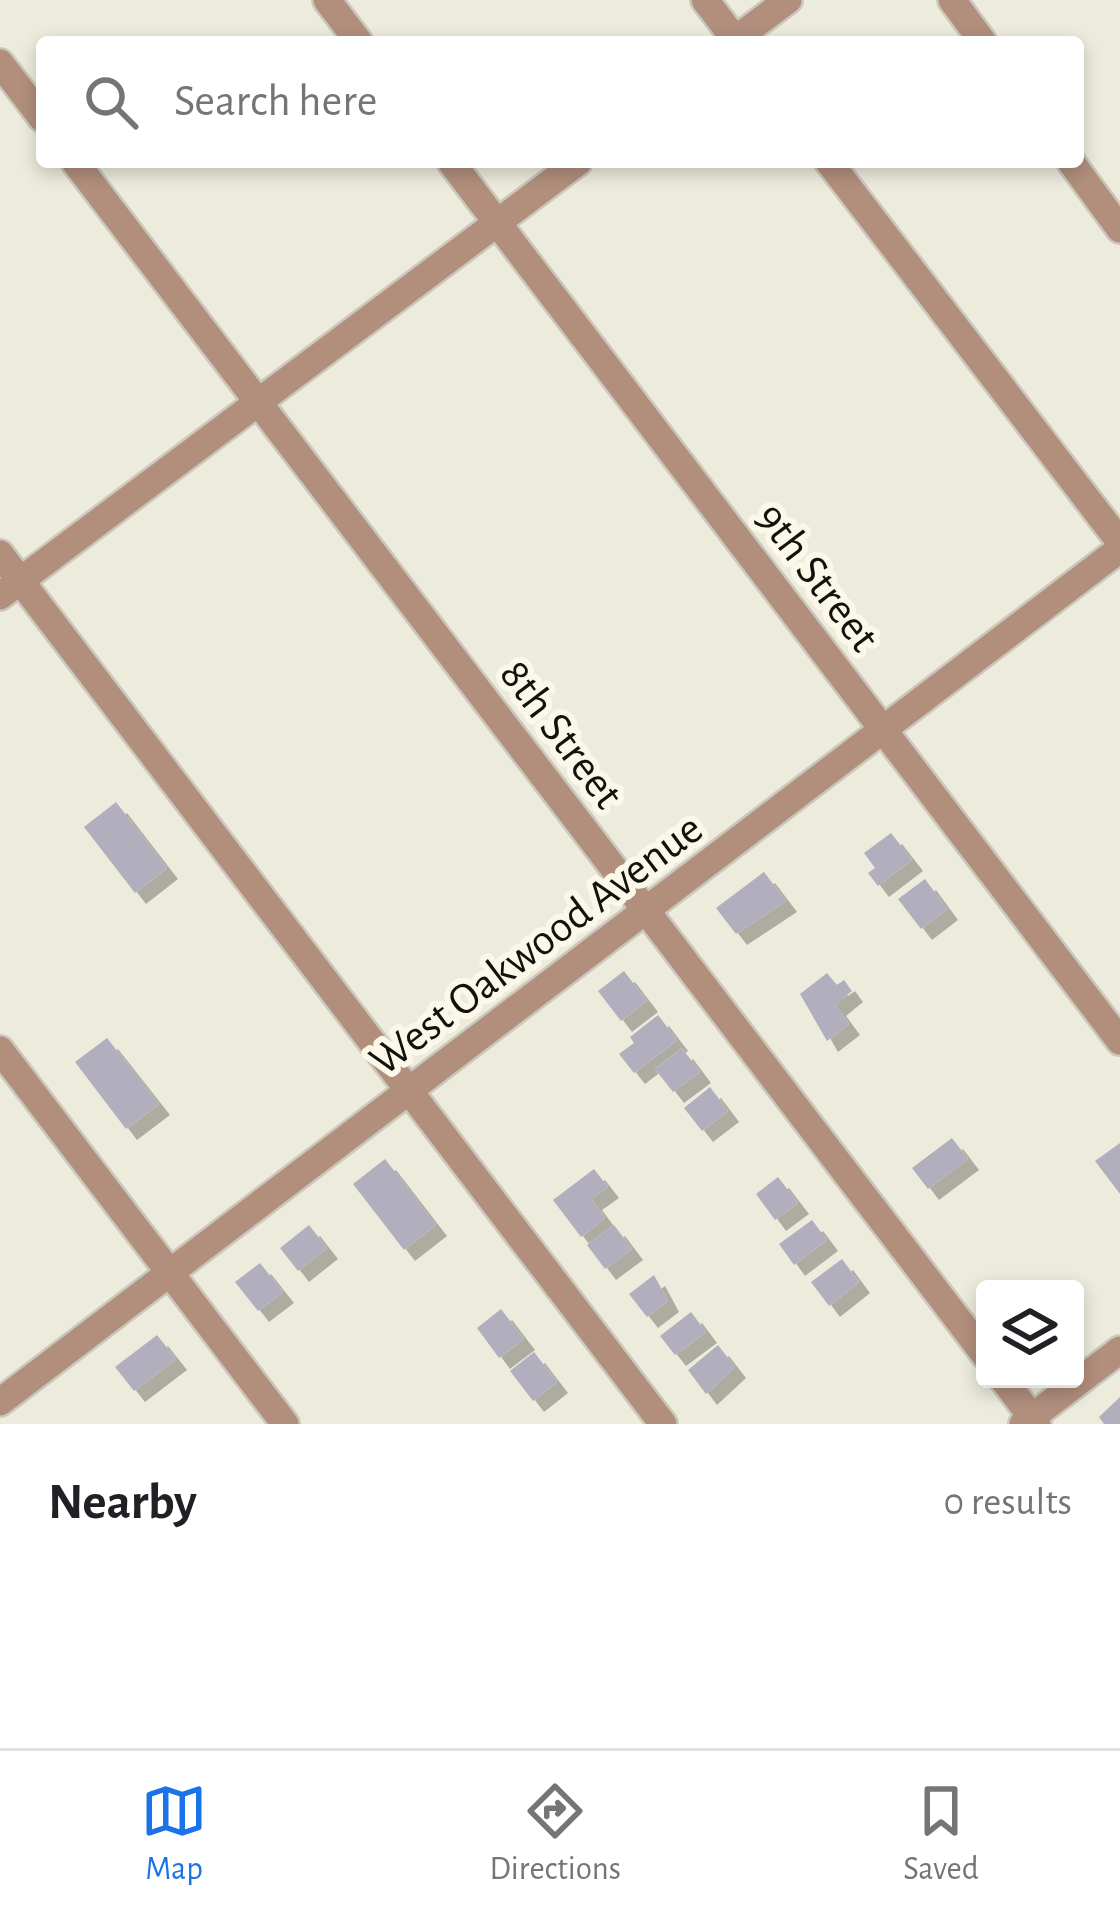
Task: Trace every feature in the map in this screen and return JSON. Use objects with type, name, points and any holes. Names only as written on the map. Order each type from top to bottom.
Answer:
[{"type":"street","points":[[327,0],[354,36]]},
{"type":"street","points":[[705,0],[731,36]]},
{"type":"street","points":[[741,36],[788,0]]},
{"type":"street","points":[[952,0],[979,36]]},
{"type":"street","points":[[0,63],[36,110]]},
{"type":"street","name":"8th Street","points":[[80,168],[976,1343]]},
{"type":"street","name":"9th Street","points":[[456,168],[1120,1040]]},
{"type":"street","points":[[10,588],[570,168]]},
{"type":"street","points":[[834,168],[1120,545]]},
{"type":"street","points":[[1075,168],[1120,229]]},
{"type":"street","name":"West Oakwood Avenue","points":[[0,1402],[885,731],[1120,545]]},
{"type":"street","points":[[0,554],[10,588],[409,1091],[663,1424]]},
{"type":"street","points":[[0,1049],[286,1424]]},
{"type":"street","points":[[1009,1388],[1031,1422],[1120,1350]]},
{"type":"building","points":[[116,802],[167,868],[135,893],[84,827]]},
{"type":"building","points":[[891,833],[912,860],[878,886],[868,873],[875,868],[864,853]]},
{"type":"building","points":[[764,872],[786,901],[736,934],[716,908]]},
{"type":"building","points":[[925,879],[947,909],[921,929],[898,899]]},
{"type":"building","points":[[624,971],[647,1001],[621,1021],[598,991]]},
{"type":"building","points":[[827,973],[837,985],[844,980],[852,991],[835,1005],[849,1024],[827,1041],[800,994]]},
{"type":"building","points":[[658,1015],[677,1040],[634,1073],[619,1054],[634,1043],[630,1037]]},
{"type":"building","points":[[107,1038],[159,1104],[126,1129],[75,1062]]},
{"type":"building","points":[[682,1048],[700,1072],[673,1092],[655,1069]]},
{"type":"building","points":[[710,1087],[728,1111],[702,1131],[684,1108]]},
{"type":"building","points":[[952,1138],[968,1159],[928,1189],[912,1168]]},
{"type":"building","points":[[1120,1143],[1120,1194],[1095,1161]]},
{"type":"building","points":[[385,1159],[436,1225],[404,1250],[353,1184]]},
{"type":"building","points":[[594,1169],[608,1187],[591,1199],[605,1218],[581,1237],[553,1200]]},
{"type":"building","points":[[778,1177],[798,1203],[775,1220],[756,1194]]},
{"type":"building","points":[[812,1220],[827,1240],[794,1265],[779,1244]]},
{"type":"building","points":[[309,1225],[327,1248],[298,1271],[280,1248]]},
{"type":"building","points":[[614,1225],[632,1249],[605,1269],[587,1245]]},
{"type":"building","points":[[842,1259],[859,1282],[829,1306],[811,1282]]},
{"type":"building","points":[[260,1263],[283,1292],[258,1311],[235,1282]]},
{"type":"building","points":[[654,1275],[668,1301],[647,1317],[629,1294]]},
{"type":"building","points":[[501,1309],[524,1339],[499,1358],[477,1328]]},
{"type":"building","points":[[691,1312],[706,1332],[675,1355],[660,1336]]},
{"type":"building","points":[[157,1335],[176,1359],[134,1391],[115,1367]]},
{"type":"building","points":[[718,1345],[735,1367],[706,1394],[688,1370]]},
{"type":"building","points":[[534,1352],[557,1382],[533,1401],[510,1371]]},
{"type":"building","points":[[1120,1397],[1120,1424],[1104,1424],[1099,1417]]}]
